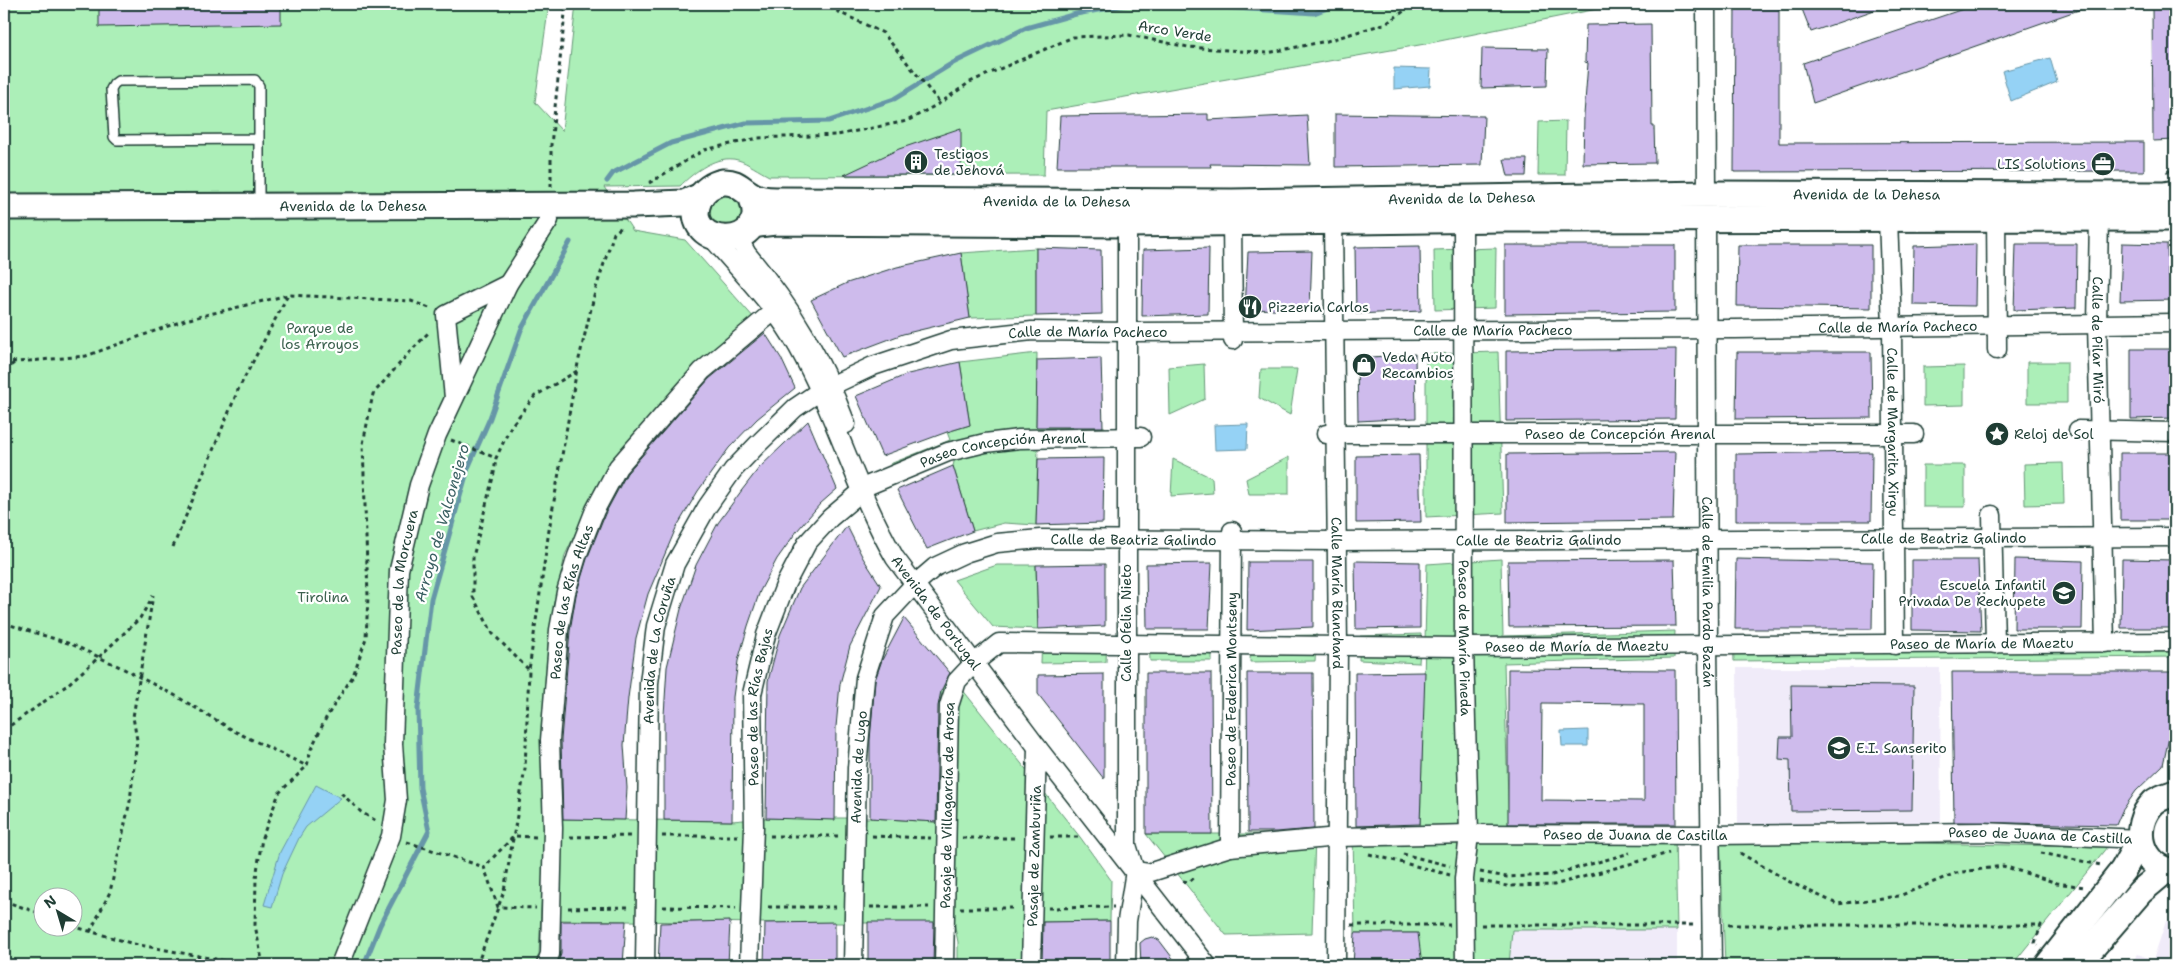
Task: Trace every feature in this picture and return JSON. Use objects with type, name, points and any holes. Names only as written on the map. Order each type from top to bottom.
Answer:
[{"type":"main road","name":"Avenida de la Dehesa","points":[[4,221],[550,212],[684,203],[701,196],[715,184],[725,182],[734,183],[763,200],[1232,212],[1706,206],[1996,206],[2099,218],[2175,218]]},
{"type":"main road","name":"Avenida de la Dehesa","points":[[4,207],[259,206],[550,212],[687,220],[725,240],[746,230],[775,222],[1127,224],[1232,212],[1333,221],[1463,220],[1706,206],[1888,218],[1996,206],[2175,193]]},
{"type":"main road","points":[[746,230],[754,210],[750,194]]},
{"type":"main road","points":[[701,196],[697,210],[704,229]]},
{"type":"main road","points":[[2048,965],[2123,870],[2140,839],[2142,818],[2155,801],[2175,793]]},
{"type":"main road","points":[[2077,965],[2140,892],[2170,872],[2148,859],[2140,839]]},
{"type":"street","name":"Calle de Emilia Pardo Bazán","points":[[1706,4],[1708,646],[1712,965]]},
{"type":"street","points":[[1996,206],[1997,350]]},
{"type":"street","name":"Paseo de la Morcuera","points":[[340,965],[399,839],[393,744],[400,570],[419,485],[437,435],[508,284],[550,212]]},
{"type":"street","points":[[1232,212],[1233,336]]},
{"type":"street","name":"Calle de Margarita Xirgu","points":[[1888,218],[1892,327],[1895,645]]},
{"type":"street","name":"Calle de Pilar Miró","points":[[2099,218],[2097,324],[2105,643]]},
{"type":"street","name":"Paseo de María Pineda","points":[[1463,220],[1462,434],[1464,647],[1469,834],[1464,874],[1466,965]]},
{"type":"street","name":"Calle María Blanchard","points":[[1333,221],[1335,331],[1331,434],[1338,541],[1336,965]]},
{"type":"street","name":"Calle Ofelia Nieto","points":[[1127,224],[1126,332],[1133,438],[1126,541],[1127,845],[1141,872]]},
{"type":"street","name":"Avenida de Portugal","points":[[704,229],[774,311],[826,388]]},
{"type":"street","name":"Avenida de Portugal","points":[[746,230],[742,245],[747,254],[782,298],[806,335],[865,488],[877,528],[895,558],[918,581],[978,660],[1127,845]]},
{"type":"street","points":[[454,398],[446,315],[508,284]]},
{"type":"street","name":"Paseo de las Rías Altas","points":[[546,965],[550,954],[553,828],[551,731],[559,630],[566,592],[577,556],[595,510],[618,467],[702,371],[774,311]]},
{"type":"street","name":"Calle de María Pacheco","points":[[826,388],[873,366],[951,340],[1032,331],[1233,336],[1335,331],[1708,329],[2175,323]]},
{"type":"street","name":"Avenida de La Coruña","points":[[645,965],[649,684],[656,626],[675,564],[706,507],[733,470],[795,408],[826,388]]},
{"type":"street","points":[[2078,430],[2175,432]]},
{"type":"street","name":"Paseo de Concepción Arenal","points":[[1331,434],[1914,434]]},
{"type":"street","name":"Paseo Concepción Arenal","points":[[865,488],[948,452],[985,443],[1018,439],[1133,438]]},
{"type":"street","name":"Paseo de las Rías Bajas","points":[[749,965],[754,827],[752,694],[766,635],[786,583],[807,543],[830,518],[865,488]]},
{"type":"street","points":[[1992,515],[1995,644]]},
{"type":"street","name":"Calle de Beatriz Galindo","points":[[918,581],[935,567],[965,553],[997,543],[1040,539],[1126,541],[1232,536],[1338,541],[2175,537]]},
{"type":"street","name":"Paseo de Federica Montseny","points":[[1230,847],[1232,536]]},
{"type":"street","name":"Avenida de Lugo","points":[[853,965],[857,768],[864,678],[885,616],[918,581]]},
{"type":"street","name":"Paseo de María de Maeztu","points":[[978,660],[999,643],[1464,647],[2175,642]]},
{"type":"street","name":"Avenida de Portugal","points":[[978,660],[1037,747],[1219,965]]},
{"type":"street","name":"Pasaje de Villagarcía de Arosa","points":[[944,965],[949,706],[957,681],[978,660]]},
{"type":"street","name":"Pasaje de Zamburiña","points":[[1031,965],[1037,747]]},
{"type":"street","name":"Paseo de Juana de Castilla","points":[[1141,872],[1230,847],[1338,837],[1469,834],[1710,835],[1983,832],[2140,839]]},
{"type":"street","points":[[1126,965],[1129,907],[1141,872]]},
{"type":"street","name":"Avenida de Portugal","points":[[1141,872],[1207,965]]},
{"type":"lane","points":[[259,139],[117,140],[114,137],[111,89],[118,81],[255,80],[258,86],[259,139],[259,206]]},
{"type":"path","points":[[550,212],[551,145],[566,4]]},
{"type":"path","name":"Arco Verde","points":[[822,4],[883,33],[914,68],[940,103],[970,82],[1073,37],[1129,35],[1188,47],[1267,53],[1327,41],[1387,23],[1414,4]]},
{"type":"path","points":[[174,547],[238,390],[288,295]]},
{"type":"path","points":[[4,361],[18,362],[86,356],[185,320],[288,295],[411,301],[446,315],[373,394],[363,444],[368,597],[366,638],[353,676],[327,716],[311,749],[307,766],[279,793],[262,838],[256,878],[255,925],[263,965]]},
{"type":"path","points":[[4,370],[18,362]]},
{"type":"path","points":[[528,670],[492,634],[473,597],[472,557],[496,458],[511,426],[535,396],[577,370]]},
{"type":"path","points":[[437,435],[496,458]]},
{"type":"path","points":[[4,730],[66,686],[99,657],[140,618],[153,595],[133,717],[137,740],[130,801],[110,892],[90,932]]},
{"type":"path","points":[[4,623],[71,644],[99,657],[176,696],[236,732],[307,766]]},
{"type":"path","points":[[341,793],[361,812],[378,822],[399,839],[484,867]]},
{"type":"path","points":[[1710,835],[1790,882],[1837,904],[1899,896],[1956,872],[2003,866],[2057,883],[2107,891]]},
{"type":"path","points":[[1338,837],[1361,852],[1464,874],[1507,877],[1552,875],[1636,851]]},
{"type":"path","points":[[1402,854],[1507,886],[1554,885],[1676,851]]},
{"type":"path","points":[[2032,851],[2123,870]]},
{"type":"path","points":[[1181,880],[1189,882],[1200,872]]},
{"type":"path","points":[[4,902],[32,911]]},
{"type":"path","points":[[498,907],[1129,907]]},
{"type":"path","points":[[82,929],[134,944],[247,965]]},
{"type":"shaded area","name":"E.I. Sanserito","points":[[1737,668],[1940,668],[1941,827],[1738,827]]},
{"type":"shaded area","points":[[2166,921],[2175,923],[2175,965],[2129,965],[2138,954],[2153,960]]},
{"type":"shaded area","points":[[1511,930],[1677,930],[1677,965],[1509,965]]},
{"type":"green space","name":"Parque de los Arroyos","points":[[4,4],[549,4],[535,102],[562,131],[576,4],[1607,4],[1597,9],[1425,44],[1046,111],[1044,175],[769,176],[742,161],[730,159],[714,162],[706,166],[680,186],[604,187],[633,231],[685,240],[755,319],[667,401],[603,477],[565,555],[548,639],[545,822],[539,954],[535,965],[4,965]]},
{"type":"green space","points":[[1566,121],[1565,175],[1538,175],[1539,122]]},
{"type":"green space","points":[[723,192],[741,199],[744,218],[729,230],[709,220],[708,203]]},
{"type":"green space","points":[[1036,248],[1036,316],[970,318],[961,253]]},
{"type":"green space","points":[[1496,248],[1495,308],[1435,310],[1434,250]]},
{"type":"green space","points":[[1498,352],[1503,513],[1426,517],[1426,354]]},
{"type":"green space","points":[[1037,353],[1036,427],[1105,427],[1107,445],[1038,448],[1036,525],[1004,523],[973,531],[953,466],[955,458],[897,481],[890,464],[950,440],[947,432],[970,425],[960,362]]},
{"type":"green space","points":[[2027,362],[2067,362],[2067,403],[2027,403]]},
{"type":"green space","points":[[1204,364],[1205,399],[1170,415],[1169,367]]},
{"type":"green space","points":[[1964,366],[1964,405],[1923,406],[1923,367]]},
{"type":"green space","points":[[1261,369],[1297,369],[1290,415],[1259,398]]},
{"type":"green space","points":[[1289,457],[1289,494],[1249,494],[1246,479]]},
{"type":"green space","points":[[1173,459],[1212,478],[1213,493],[1171,496]]},
{"type":"green space","points":[[2063,463],[2064,504],[2025,505],[2024,464]]},
{"type":"green space","points":[[1923,465],[1965,465],[1965,507],[1923,507]]},
{"type":"green space","points":[[1501,559],[1503,636],[1675,631],[1674,658],[1504,663],[1509,834],[1675,835],[1677,930],[1512,930],[1509,965],[1421,965],[1417,933],[1355,933],[1353,836],[1420,835],[1427,564]]},
{"type":"green space","points":[[997,565],[1036,565],[1038,629],[993,627],[954,580]]},
{"type":"green space","points":[[2175,633],[2175,657],[1734,661],[1733,636]]},
{"type":"green space","points":[[1421,634],[1419,663],[1359,660],[1360,636]]},
{"type":"green space","points":[[1107,635],[1106,662],[1041,663],[1042,636]]},
{"type":"green space","points":[[1317,635],[1315,661],[1250,662],[1251,636]]},
{"type":"green space","points":[[1149,636],[1212,636],[1212,661],[1150,661]]},
{"type":"green space","points":[[950,674],[1080,837],[1111,880],[1110,921],[1040,922],[1027,965],[958,965],[958,942],[954,923],[557,920],[557,819],[732,821],[766,818],[870,818],[937,822],[941,691]]},
{"type":"green space","points":[[1146,834],[1315,834],[1312,933],[1226,935]]},
{"type":"green space","points":[[1720,839],[2107,847],[2012,965],[1725,965]]},
{"type":"water","points":[[2050,58],[2057,82],[2011,101],[2002,71]]},
{"type":"water","points":[[1394,68],[1431,69],[1430,86],[1394,89]]},
{"type":"water","points":[[1248,424],[1247,449],[1215,450],[1214,425]]},
{"type":"water","points":[[1588,730],[1588,746],[1562,746],[1561,731]]},
{"type":"water","points":[[316,785],[341,798],[306,827],[282,874],[272,907],[264,905],[280,852]]},
{"type":"building","points":[[99,4],[281,4],[281,24],[99,27]]},
{"type":"building","points":[[1735,4],[1779,4],[1779,143],[2144,142],[2144,171],[1734,172]]},
{"type":"building","points":[[1800,4],[1886,4],[1886,6],[1811,32]]},
{"type":"building","points":[[1978,4],[2090,4],[2090,6],[1813,103],[1803,63]]},
{"type":"building","points":[[2152,4],[2175,4],[2175,140],[2153,141]]},
{"type":"building","points":[[1651,24],[1652,126],[1654,126],[1655,163],[1583,164],[1588,63],[1585,62],[1586,25]]},
{"type":"building","points":[[1482,48],[1548,49],[1547,86],[1481,88]]},
{"type":"building","points":[[1208,114],[1208,120],[1307,115],[1310,165],[1210,164],[1211,167],[1057,167],[1060,116]]},
{"type":"building","points":[[1335,114],[1484,116],[1482,165],[1335,167]]},
{"type":"building","name":"Testigos de Jehová","points":[[961,128],[961,175],[844,175],[899,149]]},
{"type":"building","points":[[1504,159],[1527,159],[1526,176],[1508,176]]},
{"type":"building","points":[[2122,243],[2167,244],[2168,275],[2175,275],[2175,300],[2120,301]]},
{"type":"building","points":[[1976,244],[1975,306],[1913,305],[1914,246]]},
{"type":"building","points":[[2016,244],[2077,244],[2076,308],[2014,310]]},
{"type":"building","points":[[1505,245],[1675,245],[1675,312],[1505,314]]},
{"type":"building","points":[[1738,245],[1871,245],[1871,308],[1737,306]]},
{"type":"building","points":[[1420,246],[1421,311],[1356,314],[1355,247]]},
{"type":"building","points":[[1036,248],[1101,250],[1102,314],[1036,316]]},
{"type":"building","points":[[1209,248],[1208,314],[1142,316],[1143,250]]},
{"type":"building","points":[[1312,251],[1310,308],[1245,310],[1248,252]]},
{"type":"building","points":[[961,253],[970,318],[903,334],[842,357],[811,300],[847,283],[897,267]]},
{"type":"building","points":[[765,333],[781,358],[795,388],[757,419],[729,448],[698,491],[676,528],[648,594],[636,638],[628,698],[624,745],[627,788],[625,820],[563,819],[561,740],[570,631],[576,595],[587,559],[605,514],[627,473],[709,379]]},
{"type":"building","points":[[1676,349],[1675,419],[1506,421],[1506,351]]},
{"type":"building","points":[[2131,349],[2175,349],[2175,418],[2131,419]]},
{"type":"building","points":[[1737,352],[1871,352],[1872,418],[1736,419]]},
{"type":"building","points":[[1415,354],[1416,418],[1358,421],[1357,358]]},
{"type":"building","points":[[1101,358],[1103,427],[1036,427],[1037,360]]},
{"type":"building","points":[[960,362],[970,425],[882,456],[856,396],[908,374]]},
{"type":"building","points":[[808,421],[837,489],[820,504],[777,559],[760,591],[748,626],[738,661],[733,697],[732,821],[664,820],[664,715],[667,667],[681,609],[696,565],[718,523],[759,468]]},
{"type":"building","points":[[1675,452],[1673,520],[1507,522],[1507,454]]},
{"type":"building","points":[[1872,452],[1871,521],[1736,521],[1736,454]]},
{"type":"building","points":[[2120,453],[2175,453],[2175,520],[2120,520]]},
{"type":"building","points":[[1419,455],[1421,522],[1356,523],[1356,456]]},
{"type":"building","points":[[1104,458],[1103,523],[1036,525],[1038,459]]},
{"type":"building","points":[[953,466],[973,531],[927,549],[897,490]]},
{"type":"building","points":[[847,526],[863,558],[881,586],[850,646],[840,684],[836,727],[835,820],[766,818],[768,681],[780,635],[800,588]]},
{"type":"building","points":[[1736,559],[1873,562],[1872,629],[1735,629]]},
{"type":"building","points":[[2015,559],[2083,561],[2082,629],[2014,629]]},
{"type":"building","points":[[2122,559],[2175,560],[2175,628],[2121,628]]},
{"type":"building","points":[[1674,560],[1676,626],[1509,627],[1508,561]]},
{"type":"building","points":[[1912,560],[1978,560],[1981,631],[1912,630]]},
{"type":"building","points":[[1355,561],[1420,562],[1420,628],[1356,629]]},
{"type":"building","points":[[1248,562],[1313,562],[1313,627],[1247,630]]},
{"type":"building","points":[[1212,563],[1209,629],[1147,629],[1146,564]]},
{"type":"building","points":[[1105,564],[1105,626],[1038,629],[1036,565]]},
{"type":"building","points":[[904,618],[950,673],[941,691],[938,706],[936,822],[870,818],[870,740],[875,680],[882,660]]},
{"type":"building","points":[[1508,669],[1675,670],[1676,824],[1508,824]],"holes":[[[1542,703],[1644,704],[1644,801],[1541,800]]]},
{"type":"building","points":[[1425,672],[1420,824],[1356,826],[1355,673]]},
{"type":"building","points":[[1952,672],[2175,672],[2175,710],[2163,765],[2136,791],[2122,811],[2116,825],[1954,822]]},
{"type":"building","points":[[1146,673],[1211,673],[1212,834],[1146,834]]},
{"type":"building","points":[[1247,673],[1313,673],[1314,829],[1248,832]]},
{"type":"building","points":[[1104,674],[1104,779],[1038,694],[1038,675]]},
{"type":"building","points":[[1791,685],[1914,686],[1912,810],[1791,811],[1790,760],[1779,759],[1780,737],[1792,737]]},
{"type":"building","points":[[561,921],[626,921],[623,965],[557,965],[561,954]]},
{"type":"building","points":[[730,921],[728,965],[658,965],[660,923]]},
{"type":"building","points":[[1110,921],[1110,965],[1042,965],[1043,922]]},
{"type":"building","points":[[835,922],[835,965],[764,965],[765,923]]},
{"type":"building","points":[[868,922],[934,922],[933,965],[868,965]]},
{"type":"building","points":[[1355,933],[1418,933],[1422,965],[1353,965]]},
{"type":"building","points":[[1152,937],[1159,940],[1178,965],[1141,965],[1140,943]]},
{"type":"waterway","name":"Arroyo de Valconejero","points":[[607,181],[613,173],[671,143],[746,123],[829,121],[894,99],[953,63],[1026,28],[1076,14],[1131,4]]},
{"type":"waterway","name":"Arroyo de Valconejero","points":[[1174,4],[1314,13],[1338,4]]},
{"type":"waterway","name":"Arroyo de Valconejero","points":[[364,965],[380,925],[429,831],[420,788],[418,708],[431,599],[468,468],[490,418],[521,330],[570,242]]},
{"type":"place","name":"Testigos de Jehová","points":[[916,162]]},
{"type":"place","name":"LIS Solutions","points":[[2103,164]]},
{"type":"place","name":"Pizzeria Carlos","points":[[1250,307]]},
{"type":"place","name":"Veda Auto Recambios","points":[[1364,365]]},
{"type":"place","name":"Reloj de Sol","points":[[1997,434]]},
{"type":"place","name":"Escuela Infantil Privada De Rechupete","points":[[2064,593]]},
{"type":"place","name":"E.I. Sanserito","points":[[1839,748]]},
{"type":"park label","name":"Tirolina","points":[[323,597]]}]
